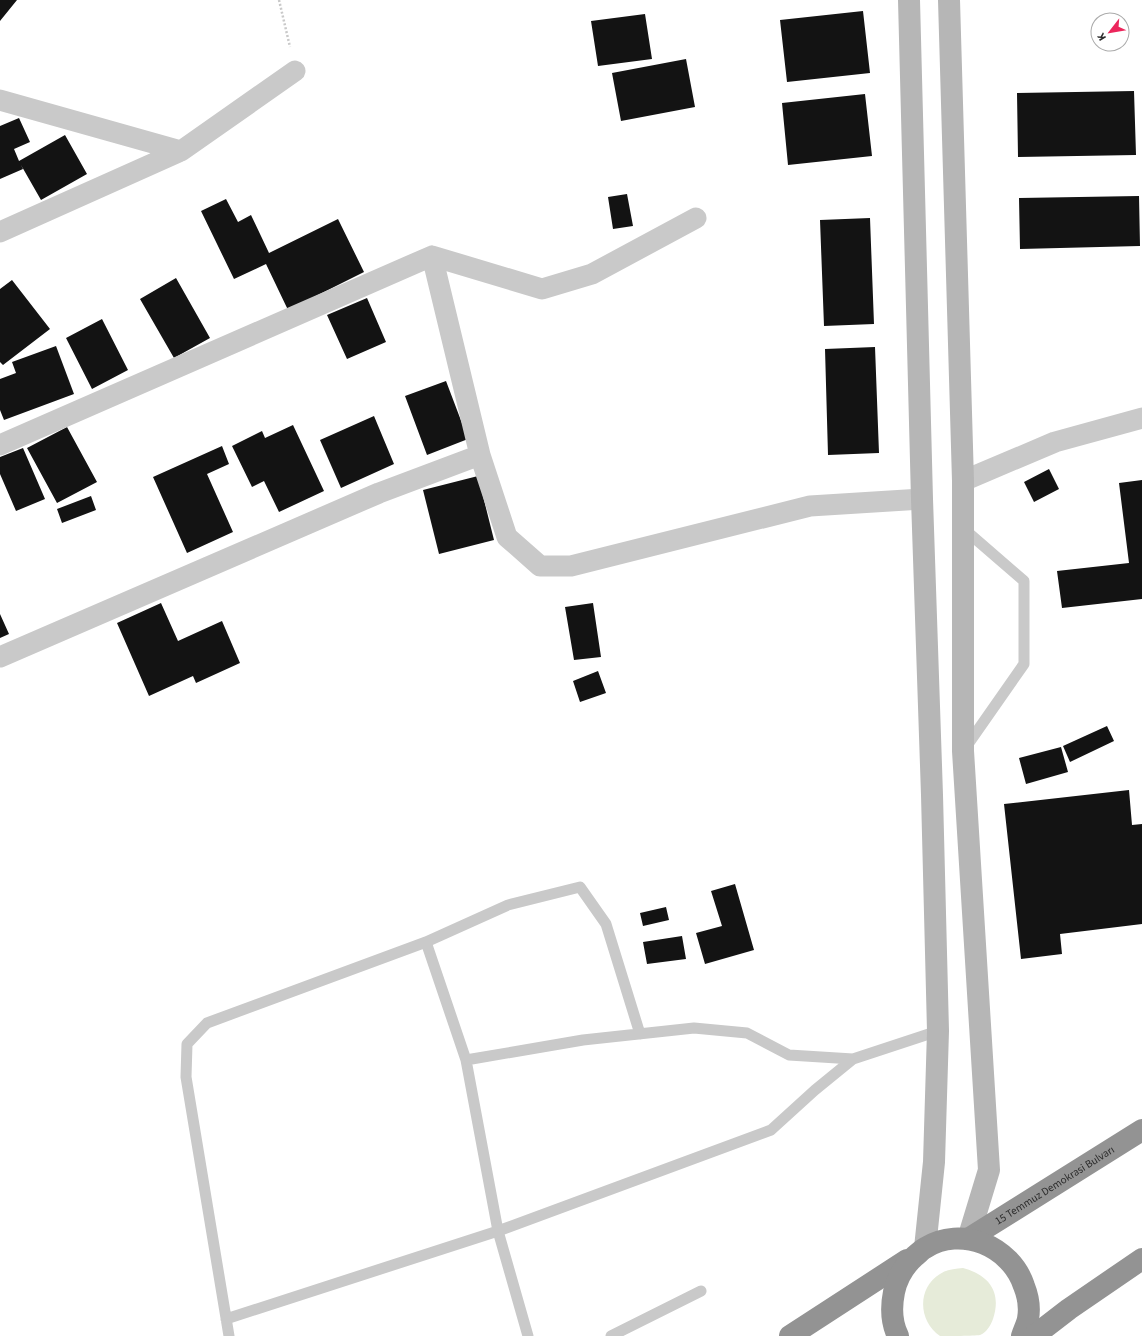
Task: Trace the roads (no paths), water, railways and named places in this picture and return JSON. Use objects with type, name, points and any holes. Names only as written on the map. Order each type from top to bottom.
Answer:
[{"type":"highway","name":"15 Temmuz Demokrasi Bulvarı","points":[[968,1239],[1142,1130]]},
{"type":"highway","points":[[790,1336],[925,1248],[946,1240],[968,1239],[989,1245],[1007,1258],[1021,1275],[1028,1296],[1028,1318],[1022,1336]]},
{"type":"highway","points":[[898,1336],[894,1329],[891,1306],[896,1283],[907,1263],[925,1248]]},
{"type":"highway","points":[[1034,1336],[1069,1309],[1142,1259]]},
{"type":"street","points":[[909,0],[938,1031],[934,1162],[925,1248]]},
{"type":"street","points":[[949,0],[964,529],[963,751],[989,1170],[968,1239]]},
{"type":"street","points":[[0,232],[181,151],[295,71]]},
{"type":"street","points":[[0,100],[181,151]]},
{"type":"street","points":[[0,445],[432,256],[542,290],[592,274],[696,218]]},
{"type":"street","points":[[432,256],[480,455],[507,537],[540,566],[570,566],[810,506],[922,499]]},
{"type":"street","points":[[963,481],[1055,442],[1142,418]]},
{"type":"street","points":[[0,657],[379,493],[480,455]]},
{"type":"lane","points":[[963,751],[1024,664],[1024,581],[964,529]]},
{"type":"lane","points":[[229,1336],[186,1077],[188,1044],[207,1023],[426,942],[508,905],[580,887],[606,924],[640,1034]]},
{"type":"lane","points":[[426,942],[466,1060],[498,1231],[528,1336]]},
{"type":"lane","points":[[466,1060],[583,1040],[694,1028],[747,1033],[789,1055],[853,1059]]},
{"type":"lane","points":[[226,1319],[498,1231],[770,1130],[853,1059],[938,1031]]},
{"type":"lane","points":[[610,1336],[701,1291]]}]
